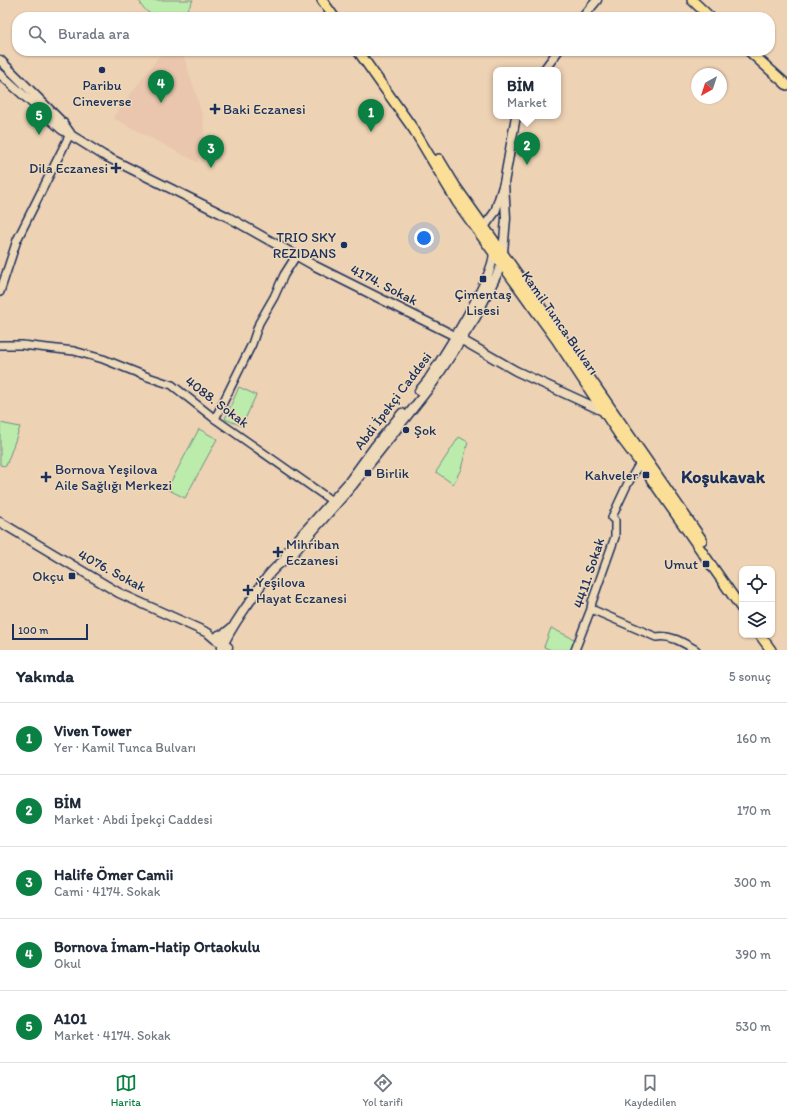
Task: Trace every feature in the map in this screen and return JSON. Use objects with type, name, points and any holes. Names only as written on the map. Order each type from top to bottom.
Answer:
[{"type":"main road","points":[[322,0],[330,12]]},
{"type":"main road","points":[[328,0],[336,12]]},
{"type":"main road","points":[[588,12],[597,0]]},
{"type":"main road","points":[[689,0],[704,12]]},
{"type":"main road","points":[[692,0],[705,12]]},
{"type":"main road","name":"Kamil Tunca Bulvarı","points":[[362,56],[414,130],[457,202],[499,253],[739,595]]},
{"type":"main road","name":"Kamil Tunca Bulvarı","points":[[369,56],[431,145],[456,187],[487,223],[502,264],[556,339],[603,411],[739,605]]},
{"type":"main road","points":[[546,67],[554,56]]},
{"type":"main road","points":[[755,56],[787,84]]},
{"type":"main road","name":"4174. Sokak","points":[[0,60],[65,125],[70,134]]},
{"type":"main road","name":"4174. Sokak","points":[[0,74],[57,126],[103,155],[228,217],[296,256],[458,338],[516,371],[603,411]]},
{"type":"main road","name":"Abdi İpekçi Caddesi","points":[[487,223],[495,212],[504,183],[515,119]]},
{"type":"main road","name":"Abdi İpekçi Caddesi","points":[[222,643],[224,634],[232,627],[272,570],[291,556],[352,486],[433,383],[458,338],[489,270],[499,253],[506,226],[504,183]]},
{"type":"main road","points":[[487,223],[499,220],[506,226]]},
{"type":"main road","name":"Abdi İpekçi Caddesi","points":[[284,560],[286,553],[348,483],[375,446],[428,380],[458,338],[476,317],[502,264]]},
{"type":"main road","name":"4076. Sokak","points":[[0,522],[119,593],[222,643]]},
{"type":"main road","name":"Abdi İpekçi Caddesi","points":[[222,643],[246,607]]},
{"type":"main road","points":[[762,638],[771,650]]},
{"type":"main road","points":[[769,638],[778,650]]},
{"type":"street","points":[[0,292],[17,240],[70,134]]},
{"type":"street","points":[[215,419],[252,344],[259,323],[274,297],[284,275],[296,256]]},
{"type":"street","name":"4088. Sokak","points":[[0,345],[74,351],[103,359],[172,385],[215,419],[332,501]]},
{"type":"street","name":"4411. Sokak","points":[[575,650],[591,610],[592,602],[614,537],[613,515],[627,485],[640,463]]},
{"type":"street","points":[[591,610],[656,637],[664,636],[696,650]]},
{"type":"shaded area","points":[[159,56],[184,56],[203,118],[205,143],[197,162],[113,118]]},
{"type":"green space","points":[[139,0],[193,0],[184,12],[148,12]]},
{"type":"green space","points":[[239,387],[256,395],[242,426],[225,419]]},
{"type":"green space","points":[[0,423],[20,427],[6,466],[0,465]]},
{"type":"green space","points":[[199,429],[217,439],[185,498],[167,489]]},
{"type":"green space","points":[[459,437],[468,442],[461,469],[453,484],[436,472]]},
{"type":"green space","points":[[551,628],[576,640],[572,650],[551,650],[544,647]]},
{"type":"place","name":"Paribu Cineverse","points":[[102,70]]},
{"type":"place","name":"Bornova İmam-Hatip Ortaokulu","points":[[161,103]]},
{"type":"place","name":"Baki Eczanesi","points":[[215,109]]},
{"type":"place","name":"Viven Tower","points":[[371,132]]},
{"type":"place","name":"A101","points":[[39,135]]},
{"type":"place","name":"BİM","points":[[527,165]]},
{"type":"place","name":"Dila Eczanesi","points":[[116,168]]},
{"type":"place","name":"Halife Ömer Camii","points":[[211,168]]},
{"type":"place","name":"TRIO SKY REZIDANS","points":[[344,245]]},
{"type":"place","name":"Çimentaş Lisesi","points":[[483,279]]},
{"type":"place","name":"Şok","points":[[406,430]]},
{"type":"place","name":"Birlik","points":[[368,473]]},
{"type":"place","name":"Kahveler","points":[[646,475]]},
{"type":"place","name":"Bornova Yeşilova Aile Sağlığı Merkezi","points":[[46,477]]},
{"type":"place","name":"Mihriban Eczanesi","points":[[278,552]]},
{"type":"place","name":"Umut","points":[[706,564]]},
{"type":"place","name":"Okçu","points":[[72,576]]},
{"type":"place","name":"Yeşilova Hayat Eczanesi","points":[[248,590]]},
{"type":"district","name":"Koşukavak","points":[[723,477]]}]
